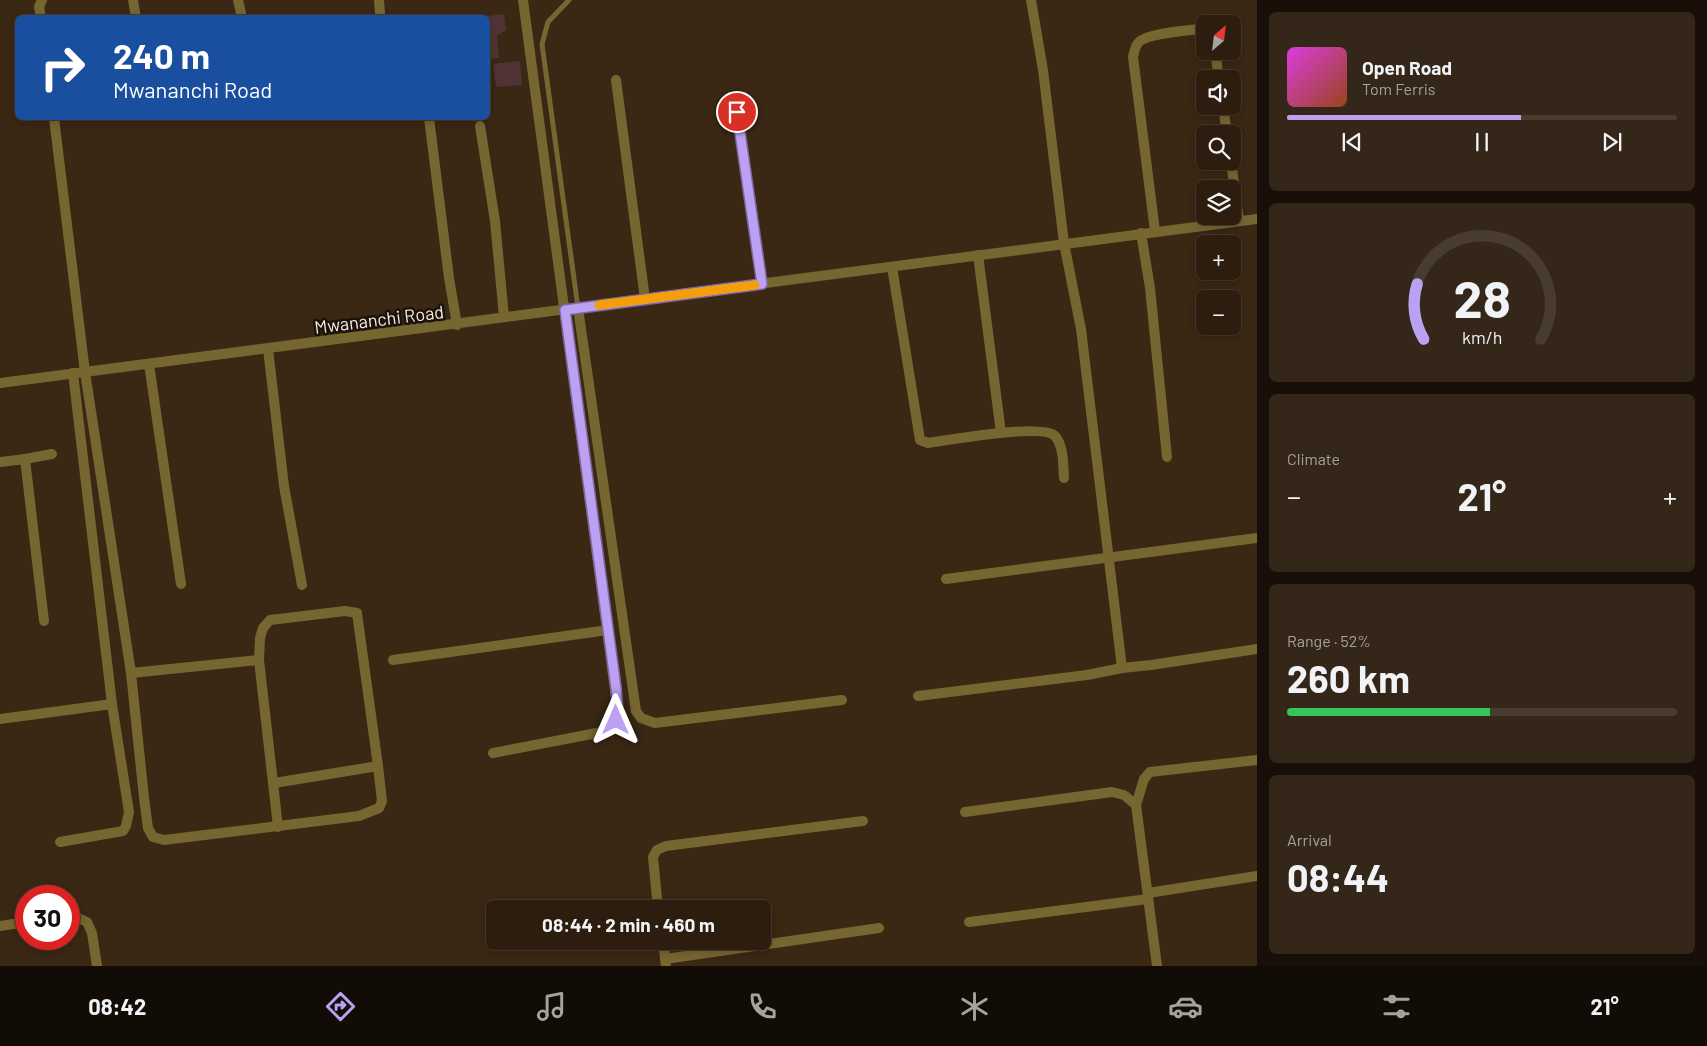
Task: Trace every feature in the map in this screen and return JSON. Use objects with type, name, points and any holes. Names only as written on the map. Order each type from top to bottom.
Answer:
[{"type":"street","points":[[40,15],[39,7],[42,0]]},
{"type":"street","points":[[133,0],[136,15]]},
{"type":"street","points":[[238,0],[241,15]]},
{"type":"street","points":[[378,0],[380,14]]},
{"type":"street","points":[[493,753],[607,731],[614,725],[618,712],[523,0]]},
{"type":"street","points":[[1031,0],[1043,70],[1064,244],[1082,329],[1122,668]]},
{"type":"street","points":[[1155,231],[1133,57],[1139,42],[1148,37],[1196,29]]},
{"type":"street","points":[[616,80],[645,299]]},
{"type":"street","points":[[737,112],[762,284]]},
{"type":"street","points":[[54,120],[85,372],[131,673],[148,828],[153,838],[164,840],[278,827],[359,816],[379,808],[382,801],[357,613],[345,611],[270,620],[263,628],[260,638],[259,660],[278,827]]},
{"type":"street","points":[[429,120],[449,278],[457,325]]},
{"type":"street","points":[[480,126],[495,221],[504,317]]},
{"type":"street","name":"Mwananchi Road","points":[[1241,221],[1257,219]]},
{"type":"street","name":"Mwananchi Road","points":[[0,383],[457,325],[504,317],[1205,225]]},
{"type":"street","points":[[1141,233],[1150,288],[1167,457]]},
{"type":"street","points":[[978,255],[1002,433]]},
{"type":"street","points":[[892,267],[920,440],[928,443],[1002,433],[1051,433],[1060,443],[1064,478]]},
{"type":"street","points":[[578,308],[636,711],[646,721],[655,723],[842,700]]},
{"type":"street","points":[[268,349],[284,486],[302,585]]},
{"type":"street","points":[[149,364],[181,584]]},
{"type":"street","points":[[60,842],[123,830],[126,826],[129,812],[112,704],[73,374]]},
{"type":"street","points":[[0,462],[52,454]]},
{"type":"street","points":[[26,459],[44,621]]},
{"type":"street","points":[[946,579],[1257,538]]},
{"type":"street","points":[[393,660],[608,630]]},
{"type":"street","points":[[918,696],[1087,675],[1257,648]]},
{"type":"street","points":[[131,673],[259,660]]},
{"type":"street","points":[[0,719],[112,704]]},
{"type":"street","points":[[1157,966],[1136,805],[1144,779],[1150,772],[1257,760]]},
{"type":"street","points":[[274,783],[378,766]]},
{"type":"street","points":[[965,812],[1112,792],[1124,795],[1136,805]]},
{"type":"street","points":[[657,900],[653,857],[656,850],[666,846],[862,821]]},
{"type":"street","points":[[969,922],[1148,896],[1257,876]]},
{"type":"street","points":[[80,919],[87,922],[92,933],[97,966]]},
{"type":"street","points":[[0,926],[15,924]]},
{"type":"street","points":[[665,962],[879,928]]},
{"type":"lane","points":[[569,0],[548,22],[542,44],[578,308]]},
{"type":"building","points":[[504,14],[506,30],[497,35],[499,58],[490,59],[490,16]]},
{"type":"building","points":[[520,61],[522,85],[496,87],[493,64]]},
{"type":"slow traffic","points":[[599,305],[755,285]]},
{"type":"route","points":[[616,720],[618,712],[616,688],[565,310],[762,284],[737,112]]}]
